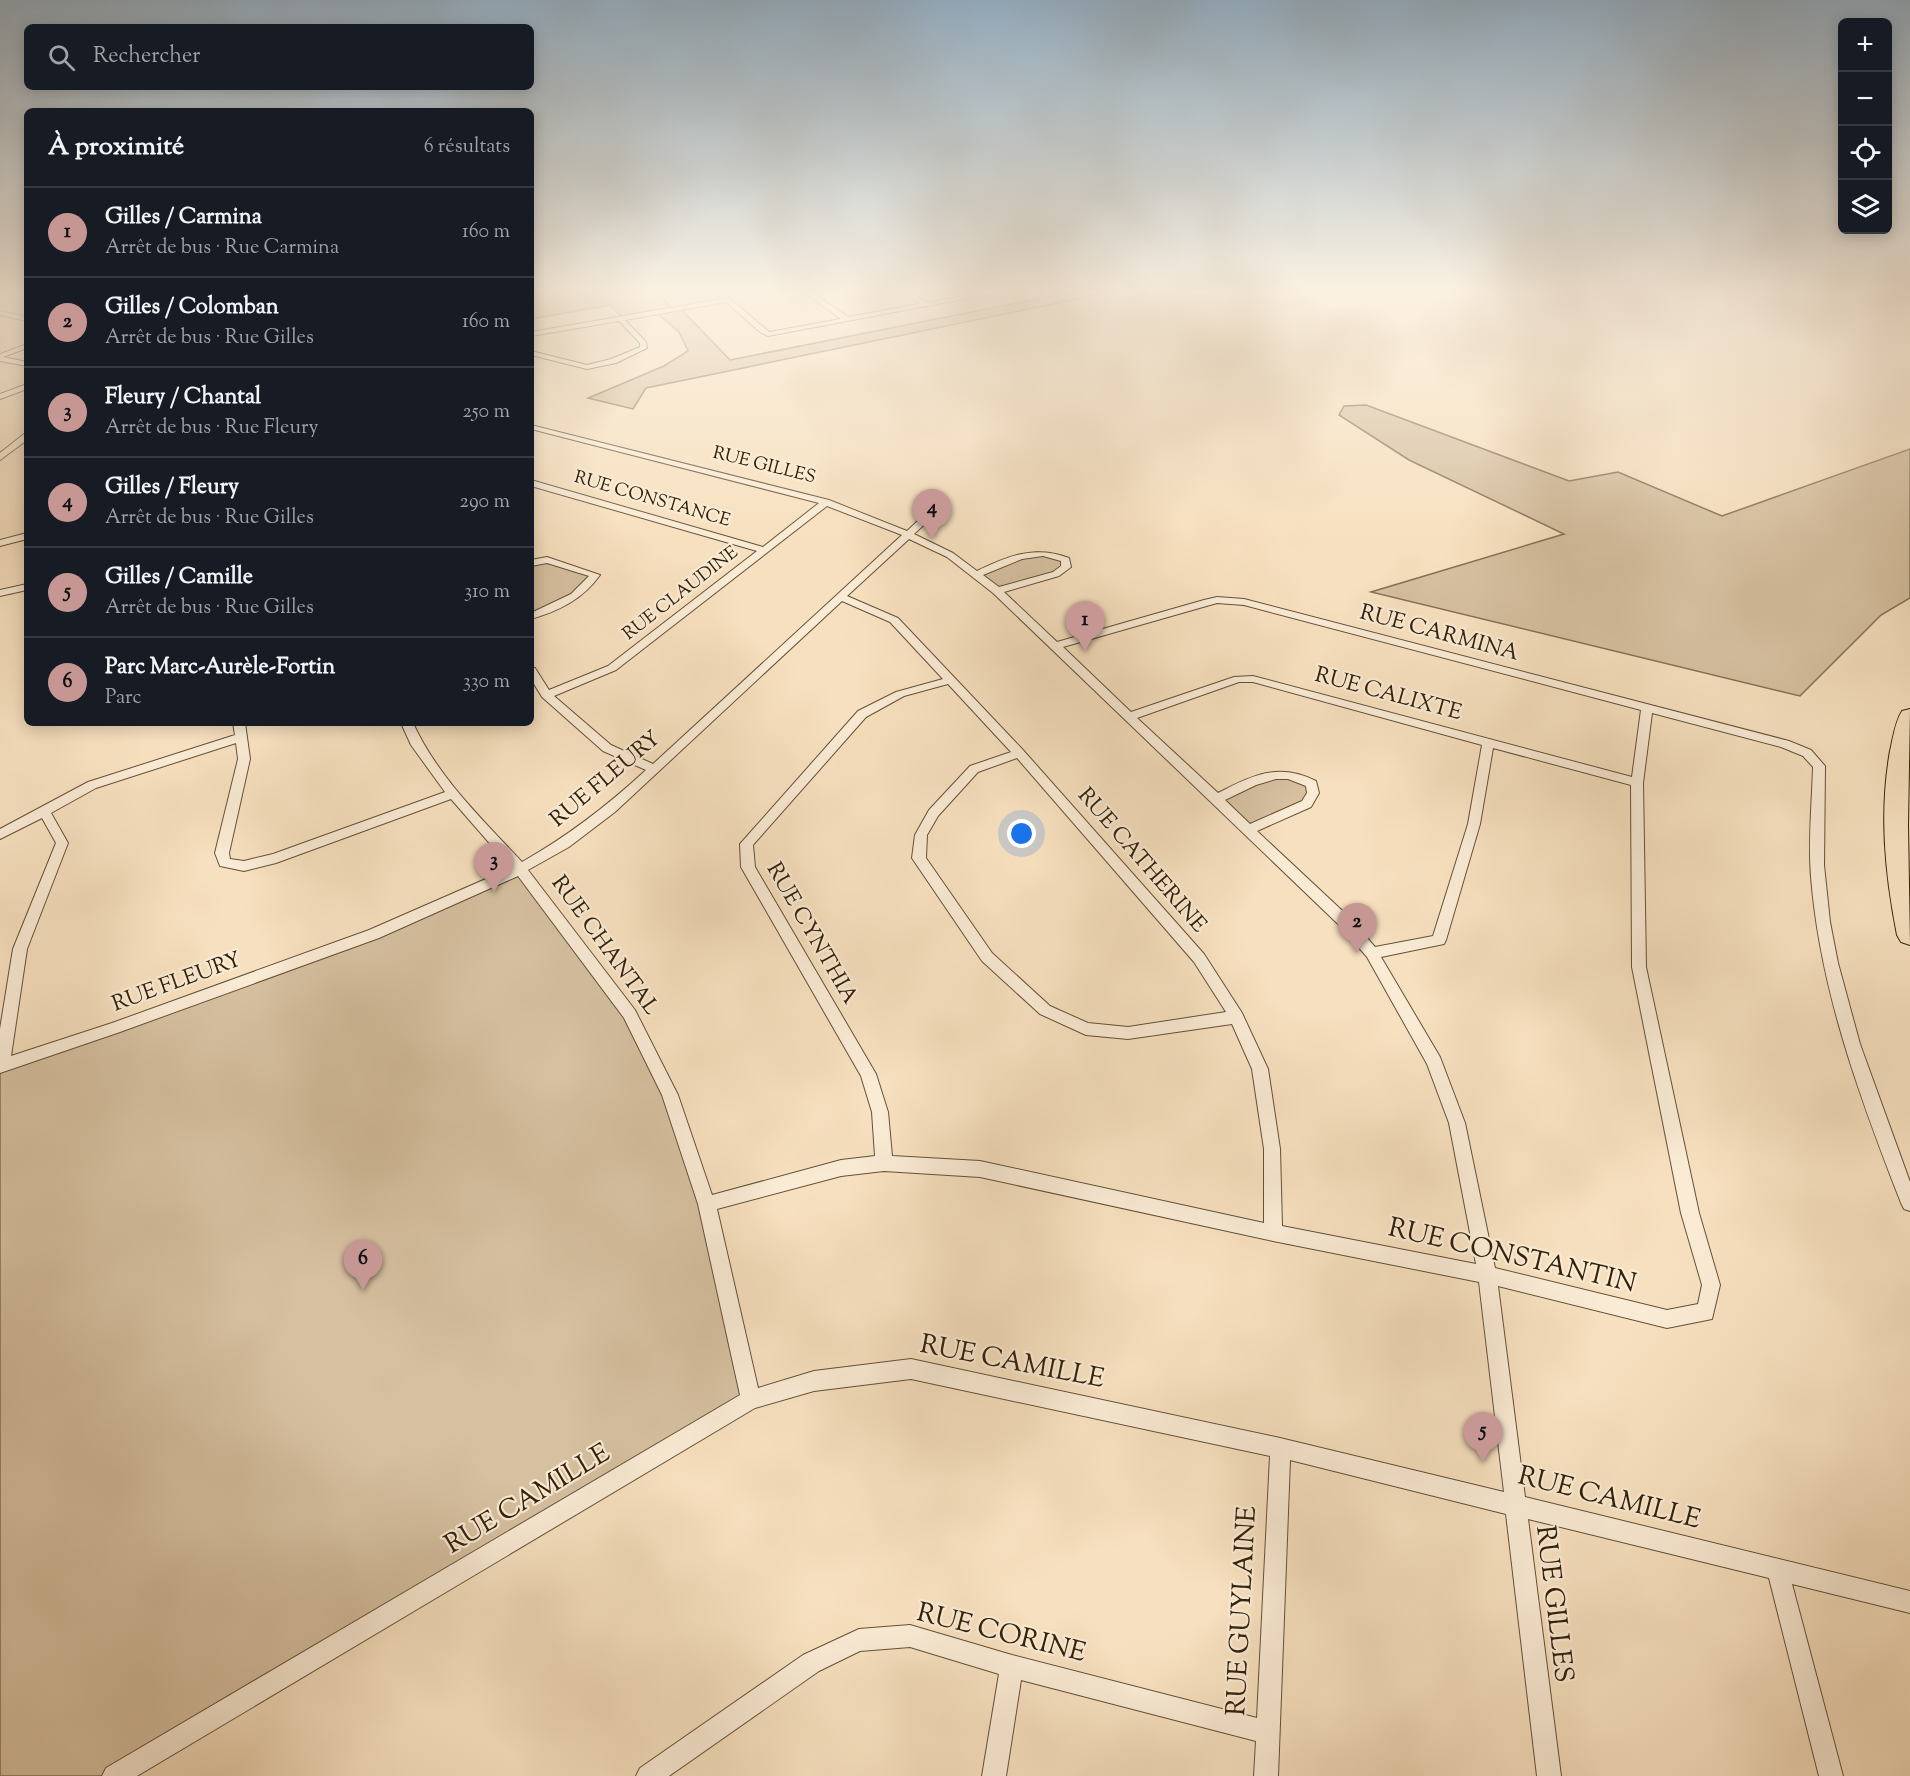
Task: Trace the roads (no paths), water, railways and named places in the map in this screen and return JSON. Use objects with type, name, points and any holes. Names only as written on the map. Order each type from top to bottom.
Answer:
[{"type":"highway","points":[[1910,716],[1899,764],[1896,820],[1900,874],[1910,935]]},
{"type":"street","points":[[0,397],[24,387]]},
{"type":"street","name":"RUE GILLES","points":[[534,428],[826,502],[909,535],[950,555],[997,591],[1056,646],[1344,921],[1372,953],[1434,1062],[1457,1123],[1487,1275],[1549,1776]]},
{"type":"street","points":[[0,457],[24,438]]},
{"type":"street","name":"RUE CONSTANCE","points":[[534,484],[764,550]]},
{"type":"street","name":"RUE CLAUDINE","points":[[546,695],[612,668],[826,502]]},
{"type":"street","name":"RUE FLEURY","points":[[1,1065],[115,1028],[374,934],[520,869],[564,844],[611,809],[937,508]]},
{"type":"street","points":[[0,543],[24,537]]},
{"type":"street","points":[[976,575],[1016,557],[1036,552],[1056,555],[1066,560],[1066,567],[1056,574],[997,591]]},
{"type":"street","points":[[534,562],[547,560],[595,575],[588,586],[563,605],[534,614]]},
{"type":"street","points":[[0,593],[24,588]]},
{"type":"street","name":"RUE CATHERINE","points":[[840,597],[894,620],[1019,753],[1198,958],[1237,1017],[1260,1069],[1272,1149],[1273,1233]]},
{"type":"street","name":"RUE CARMINA","points":[[1056,646],[1204,603],[1217,600],[1244,602],[1785,744],[1811,755],[1817,760],[1819,768],[1816,823],[1818,880],[1838,990],[1849,1033],[1875,1111],[1910,1203]]},
{"type":"street","points":[[534,675],[546,695],[607,748],[654,769]]},
{"type":"street","name":"RUE CALIXTE","points":[[1130,717],[1238,679],[1253,679],[1637,783]]},
{"type":"street","name":"RUE CYNTHIA","points":[[884,1163],[880,1112],[868,1074],[748,867],[746,844],[861,714],[900,694],[952,680]]},
{"type":"street","name":"RUE CONSTANTIN","points":[[707,1204],[841,1168],[884,1163],[980,1169],[1273,1233],[1487,1275],[1667,1319],[1705,1312],[1711,1285],[1690,1213],[1639,967],[1637,783],[1647,709]]},
{"type":"street","points":[[239,726],[244,759],[222,854],[225,862],[244,866],[276,858],[453,794]]},
{"type":"street","name":"RUE CHANTAL","points":[[408,726],[417,744],[453,794],[520,869],[630,1014],[670,1095],[707,1204],[751,1400]]},
{"type":"street","points":[[0,836],[92,785],[241,737]]},
{"type":"street","points":[[1372,953],[1439,940],[1474,825],[1488,743]]},
{"type":"street","points":[[1019,753],[974,769],[933,813],[921,835],[919,858],[987,957],[1045,1010],[1086,1029],[1128,1033],[1237,1017]]},
{"type":"street","points":[[1217,799],[1260,778],[1287,773],[1302,777],[1311,784],[1313,793],[1307,804],[1249,829]]},
{"type":"street","points":[[1,1065],[20,949],[62,843],[44,811]]},
{"type":"street","name":"RUE CAMILLE","points":[[114,1776],[751,1400],[814,1381],[911,1369],[1280,1449],[1515,1504],[1910,1602]]},
{"type":"street","name":"RUE GUYLAINE","points":[[1266,1776],[1266,1732],[1280,1449]]},
{"type":"street","points":[[1778,1570],[1831,1776]]},
{"type":"street","name":"RUE CORINE","points":[[648,1776],[811,1663],[859,1640],[910,1636],[1012,1666],[1266,1732]]},
{"type":"street","points":[[994,1776],[1012,1666]]},
{"type":"place","name":"Gilles / Fleury","points":[[932,539]]},
{"type":"place","name":"Gilles / Carmina","points":[[1085,651]]},
{"type":"place","name":"Fleury / Chantal","points":[[494,892]]},
{"type":"place","name":"Gilles / Colomban","points":[[1357,953]]},
{"type":"place","name":"Parc Marc-Aurèle-Fortin","points":[[363,1290]]},
{"type":"place","name":"Gilles / Camille","points":[[1483,1462]]}]
